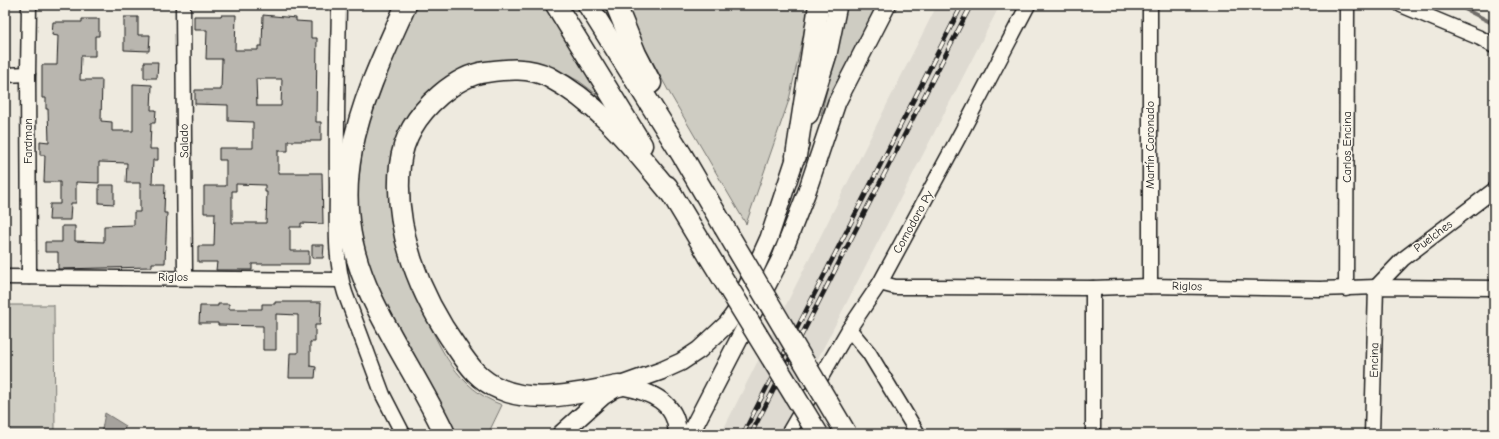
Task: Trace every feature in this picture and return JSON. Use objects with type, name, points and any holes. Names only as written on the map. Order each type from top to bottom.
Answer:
[{"type":"highway","points":[[406,5],[382,58],[357,124],[350,163],[347,206],[349,227],[354,249],[371,298],[445,434]]},
{"type":"highway","points":[[556,5],[818,434]]},
{"type":"highway","points":[[588,5],[682,155],[847,434]]},
{"type":"highway","points":[[616,5],[624,28],[650,82],[682,155]]},
{"type":"highway","points":[[796,156],[819,5]]},
{"type":"highway","points":[[620,386],[551,397],[512,394],[485,381],[471,369],[435,316],[421,286],[408,250],[401,215],[399,190],[400,164],[406,142],[417,119],[429,104],[446,90],[469,76],[481,72],[520,69],[547,76],[590,104],[627,141],[673,196]]},
{"type":"main road","points":[[561,434],[598,400],[620,386],[661,372],[681,362],[699,350],[727,324],[735,313],[769,238],[828,54],[838,5]]},
{"type":"main road","points":[[690,434],[780,260],[806,194],[838,102],[887,5]]},
{"type":"main road","points":[[620,386],[647,393],[667,405],[676,421],[677,434]]},
{"type":"street","name":"Fardman","points":[[29,5],[29,277]]},
{"type":"street","name":"Salado","points":[[183,5],[185,277]]},
{"type":"street","points":[[339,5],[336,140],[337,254],[341,280],[383,395],[404,434]]},
{"type":"street","name":"Comodoro Py","points":[[788,434],[850,329],[880,283],[1028,5]]},
{"type":"street","name":"Martín Coronado","points":[[1150,5],[1150,286]]},
{"type":"street","name":"Carlos Encina","points":[[1346,289],[1347,5]]},
{"type":"street","points":[[1401,5],[1480,38],[1494,46]]},
{"type":"street","points":[[5,75],[28,74]]},
{"type":"street","name":"Puelches","points":[[1376,287],[1403,259],[1494,190]]},
{"type":"street","name":"Riglos","points":[[5,277],[185,277],[341,280]]},
{"type":"street","name":"Riglos","points":[[880,283],[895,286],[1093,288],[1150,286],[1346,289],[1376,287],[1494,288]]},
{"type":"street","name":"Encina","points":[[1372,434],[1376,287]]},
{"type":"street","points":[[1093,288],[1093,434]]},
{"type":"street","points":[[850,329],[869,353],[918,434]]},
{"type":"shaded area","points":[[416,5],[549,5],[612,106],[579,81],[551,67],[496,61],[407,125],[411,278],[435,337],[452,365],[473,389],[502,405],[488,434],[451,434],[387,312],[368,263],[359,226],[357,192],[368,108]]},
{"type":"shaded area","points":[[627,5],[810,5],[789,100],[746,224],[669,92],[635,29]]},
{"type":"shaded area","points":[[847,5],[877,5],[821,115]]},
{"type":"shaded area","points":[[937,5],[1000,5],[779,434],[721,434]]},
{"type":"shaded area","points":[[5,305],[54,305],[55,434],[5,434]]},
{"type":"shaded area","points":[[105,413],[126,426],[121,434],[99,434],[102,429]]},
{"type":"building","points":[[236,15],[235,50],[258,50],[258,46],[262,46],[263,15],[296,18],[296,21],[311,22],[311,38],[317,38],[316,122],[321,122],[321,141],[288,141],[288,151],[278,151],[278,173],[322,173],[323,224],[301,223],[301,227],[290,227],[290,251],[309,251],[309,264],[252,264],[252,270],[216,270],[217,262],[198,262],[198,246],[214,246],[215,213],[204,213],[204,186],[226,186],[226,160],[219,160],[219,148],[253,148],[253,122],[228,121],[228,105],[195,104],[195,90],[221,90],[222,59],[206,59],[207,30],[194,30],[194,16]],"holes":[[[256,79],[282,79],[281,106],[257,106]],[[236,184],[265,185],[265,192],[267,192],[266,223],[232,223],[232,191],[236,191]]]},
{"type":"building","points":[[124,17],[138,17],[138,35],[150,35],[149,51],[124,50]]},
{"type":"building","points":[[82,19],[99,19],[99,36],[95,36],[95,56],[81,56],[80,80],[102,80],[101,121],[112,122],[112,131],[133,131],[133,84],[152,85],[151,110],[156,110],[155,123],[151,123],[150,149],[158,149],[158,160],[153,160],[152,184],[165,184],[164,213],[167,213],[165,263],[152,263],[152,267],[58,269],[58,252],[45,252],[45,242],[62,242],[62,226],[75,226],[75,241],[104,242],[104,226],[134,225],[134,212],[140,212],[140,183],[126,183],[127,163],[99,162],[99,183],[76,182],[76,203],[71,203],[70,220],[49,220],[50,204],[60,204],[60,182],[44,182],[45,155],[40,155],[40,141],[49,142],[48,109],[46,109],[46,98],[42,98],[42,65],[57,65],[58,36],[52,35],[53,22],[82,22]]},
{"type":"building","points":[[144,62],[158,62],[157,78],[144,78]]},
{"type":"building","points":[[99,185],[114,185],[114,204],[99,203]]},
{"type":"building","points":[[312,245],[324,245],[323,258],[312,258]]},
{"type":"building","points":[[275,302],[321,302],[320,325],[315,325],[315,342],[310,342],[310,366],[316,367],[315,378],[289,378],[290,353],[298,353],[298,315],[276,314],[276,350],[263,350],[263,326],[199,323],[200,306],[218,306],[218,304],[229,304],[229,309],[262,309],[262,304],[275,304]]},
{"type":"waterway","points":[[1457,5],[1494,24]]},
{"type":"railway","points":[[743,434],[962,5]]},
{"type":"railway","points":[[751,434],[971,5]]}]
